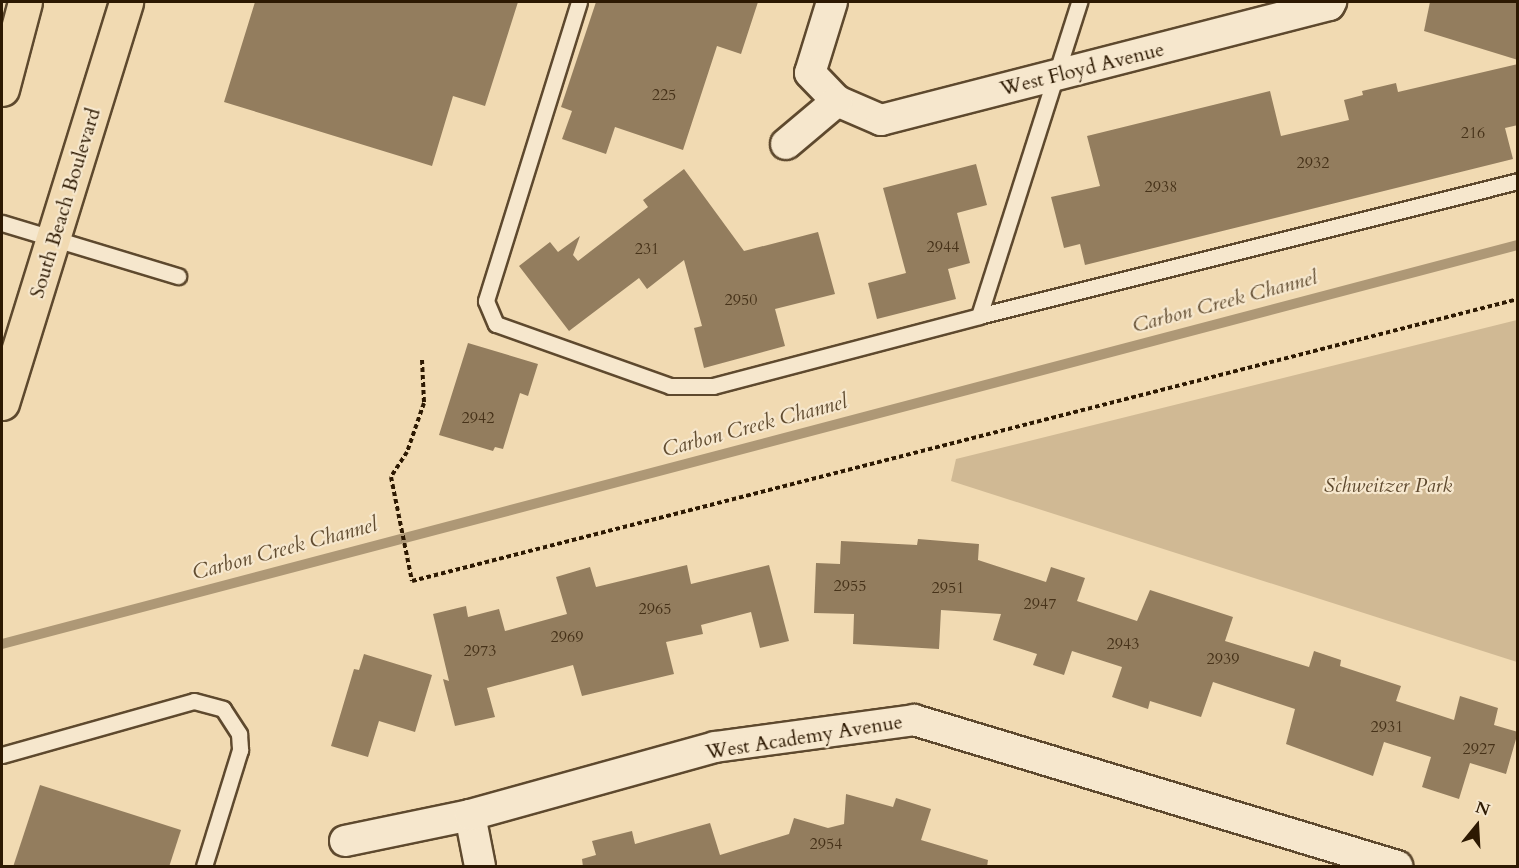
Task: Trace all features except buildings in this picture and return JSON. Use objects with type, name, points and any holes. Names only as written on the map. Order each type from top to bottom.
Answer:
[{"type":"main road","points":[[2,88],[25,2]]},
{"type":"main road","name":"South Beach Boulevard","points":[[2,403],[55,238],[126,2]]},
{"type":"street","points":[[786,144],[837,101],[810,72],[832,2]]},
{"type":"street","name":"West Floyd Avenue","points":[[837,101],[881,120],[1330,3]]},
{"type":"street","name":"West Academy Avenue","points":[[345,841],[470,815],[716,747],[914,720],[1397,867]]},
{"type":"street","points":[[470,815],[480,867]]},
{"type":"lane","points":[[579,2],[486,301],[496,324],[670,386],[713,386],[979,316],[1518,181]]},
{"type":"lane","points":[[979,316],[1080,2]]},
{"type":"lane","points":[[2,223],[178,276]]},
{"type":"lane","points":[[2,755],[194,701],[223,709],[239,734],[240,750],[204,867]]},
{"type":"path","points":[[422,360],[424,403],[407,452],[391,477],[412,581],[1518,299]]},
{"type":"green space","name":"Schweitzer Park","points":[[1517,320],[1517,662],[951,481],[956,459]]},
{"type":"waterway","name":"Carbon Creek Channel","points":[[2,644],[1518,245]]}]
